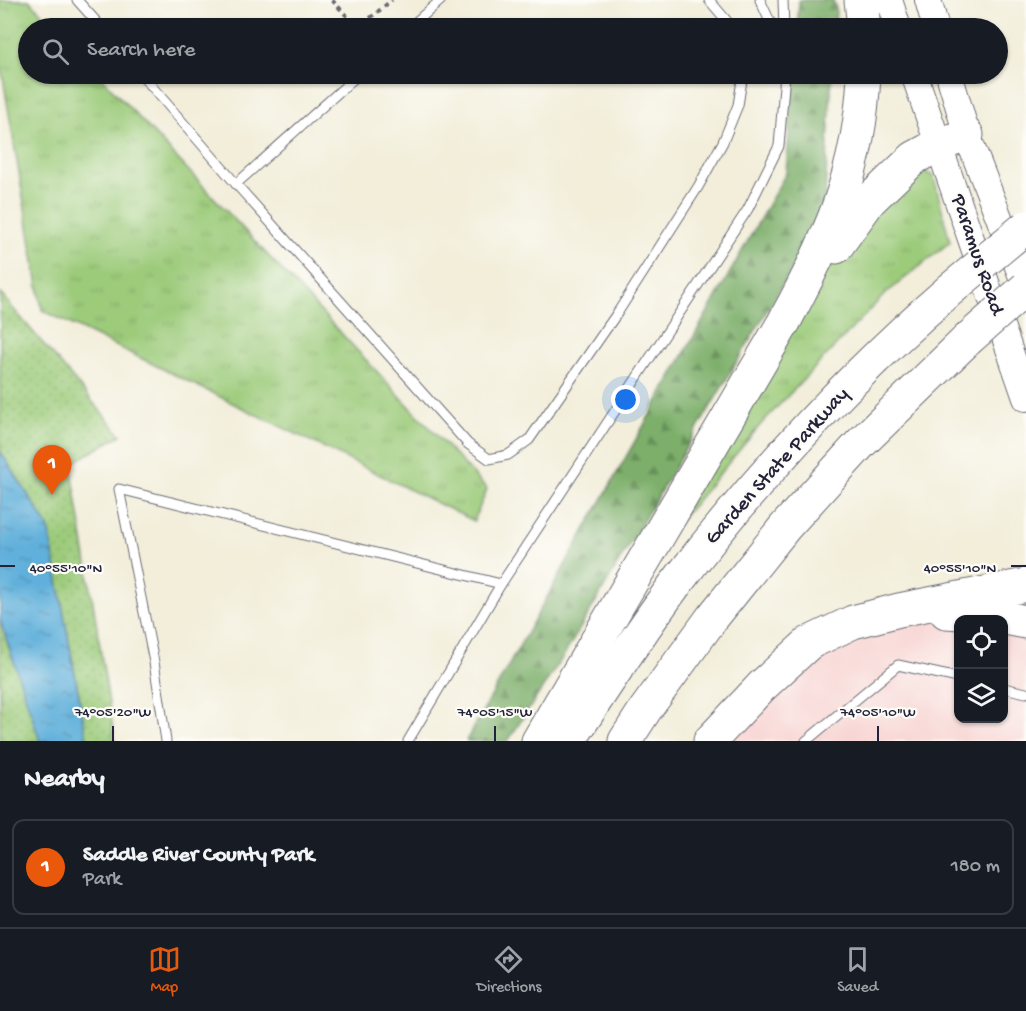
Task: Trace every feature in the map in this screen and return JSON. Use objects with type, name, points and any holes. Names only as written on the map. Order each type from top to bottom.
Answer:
[{"type":"highway","points":[[861,0],[863,18]]},
{"type":"highway","points":[[538,741],[814,267],[837,215],[855,155],[864,84]]},
{"type":"highway","points":[[784,322],[870,201],[914,158],[952,140]]},
{"type":"highway","name":"Garden State Parkway","points":[[569,741],[674,587],[748,496],[825,410],[918,317],[1026,227]]},
{"type":"highway","points":[[625,741],[712,618],[785,527],[861,443],[967,340],[1026,287]]},
{"type":"highway","points":[[710,741],[762,686],[809,644],[853,622],[899,610],[1026,585]]},
{"type":"highway","points":[[899,610],[990,615],[1026,622]]},
{"type":"main road","points":[[889,0],[895,18]]},
{"type":"main road","points":[[928,0],[933,18]]},
{"type":"main road","points":[[920,84],[952,140]]},
{"type":"main road","points":[[949,84],[952,140]]},
{"type":"main road","name":"Paramus Road","points":[[952,140],[1026,287]]},
{"type":"main road","name":"Paramus Road","points":[[952,140],[1026,398]]},
{"type":"lane","points":[[77,0],[93,18]]},
{"type":"lane","points":[[420,18],[441,0]]},
{"type":"lane","points":[[709,0],[724,18]]},
{"type":"lane","points":[[760,0],[768,18]]},
{"type":"lane","points":[[783,0],[784,18]]},
{"type":"lane","points":[[150,84],[468,444],[489,459],[508,455],[529,440],[618,312],[681,214],[723,142],[738,105],[741,84]]},
{"type":"lane","points":[[236,184],[348,84]]},
{"type":"lane","points":[[408,741],[501,584],[748,209],[779,146],[783,84]]},
{"type":"lane","points":[[166,741],[154,662],[119,489],[501,584]]},
{"type":"lane","points":[[806,741],[898,664],[954,677]]},
{"type":"lane","points":[[1008,689],[1026,693]]},
{"type":"path","points":[[332,0],[349,18]]},
{"type":"path","points":[[370,18],[392,0]]},
{"type":"shaded area","points":[[899,610],[954,619],[954,723],[1008,723],[1008,621],[1026,623],[1026,741],[710,741],[762,686]]},
{"type":"green space","points":[[0,0],[29,0],[46,18],[18,18],[18,84],[107,84],[487,489],[474,521],[42,310],[0,60]]},
{"type":"green space","points":[[799,0],[833,0],[836,8],[836,18],[798,18]]},
{"type":"green space","points":[[792,84],[831,84],[824,214],[566,652],[508,741],[466,741],[786,173]]},
{"type":"green space","points":[[925,171],[934,177],[950,242],[884,295],[762,423],[674,528],[810,291],[877,207],[909,177]]},
{"type":"green space","points":[[0,293],[121,435],[71,464],[115,741],[87,741],[48,526],[0,451]]},
{"type":"green space","points":[[0,620],[40,739],[40,741],[0,741]]},
{"type":"water","points":[[0,451],[48,526],[87,741],[40,741],[0,620]]},
{"type":"place","name":"Saddle River County Park","points":[[52,495]]}]
